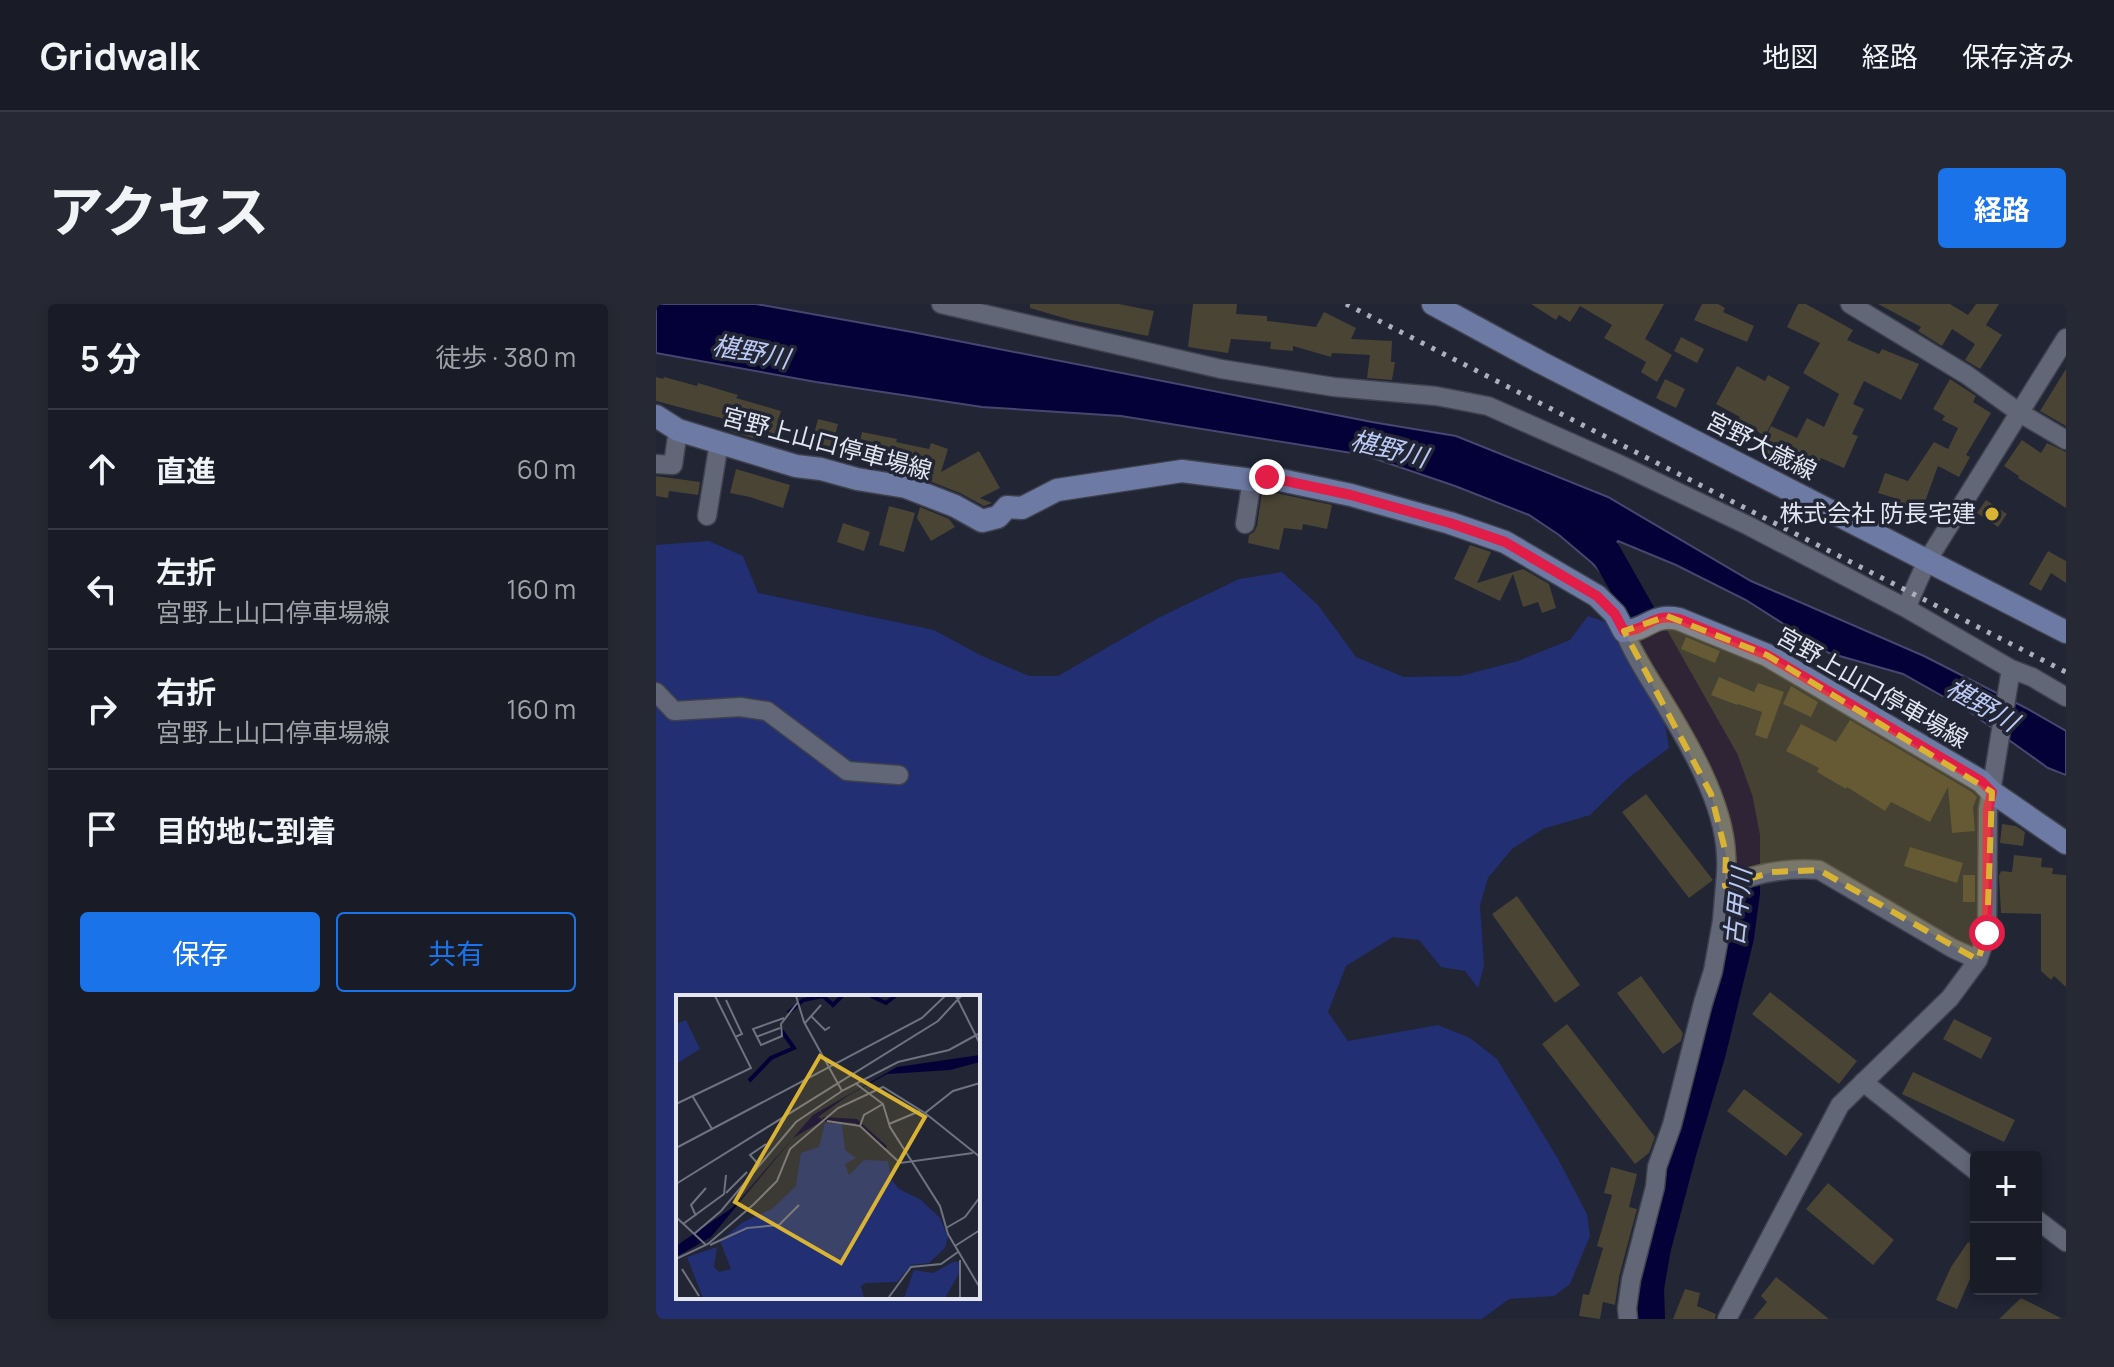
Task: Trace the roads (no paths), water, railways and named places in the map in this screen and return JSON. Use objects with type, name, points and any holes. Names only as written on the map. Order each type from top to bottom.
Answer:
[{"type":"main road","name":"宮野大歳線","points":[[1433,304],[2066,632]]},
{"type":"main road","name":"宮野上山口停車場線","points":[[656,416],[678,430],[796,466],[906,487],[955,506],[982,521],[998,517],[1007,507],[1022,508],[1057,490],[1182,471],[1252,480],[1267,477],[1351,495],[1450,523],[1505,542],[1597,596],[1629,631],[1667,616],[1767,655],[1993,786],[2066,843]]},
{"type":"street","points":[[941,304],[1026,313],[1221,369],[1348,388],[1436,396],[1488,406],[1747,525],[1906,608],[2010,674],[2032,677],[2066,697]]},
{"type":"street","points":[[1850,304],[2066,440]]},
{"type":"street","points":[[1906,608],[1927,561],[2066,338]]},
{"type":"street","points":[[656,464],[673,465],[678,430]]},
{"type":"street","points":[[707,516],[719,443]]},
{"type":"street","points":[[1245,524],[1252,480]]},
{"type":"street","points":[[1628,1319],[1631,1280],[1655,1187],[1657,1167],[1672,1125],[1713,971],[1728,884],[1723,831],[1711,794],[1687,740],[1643,668],[1629,631]]},
{"type":"street","points":[[1727,1319],[1840,1105],[1950,998],[1978,960],[1987,933],[1988,810],[2010,674]]},
{"type":"street","points":[[656,692],[674,711],[740,707],[767,711],[847,771],[899,775]]},
{"type":"street","points":[[1728,884],[1797,868],[1819,870],[1978,960]]},
{"type":"street","points":[[1863,1082],[1970,1166]]},
{"type":"street","points":[[2041,1223],[2066,1242]]},
{"type":"water","name":"椹野川","points":[[656,304],[756,304],[1456,436],[1608,497],[1751,581],[1924,656],[2026,708],[2066,731],[2066,775],[2048,768],[1967,710],[1903,674],[1829,653],[1746,600],[1676,565],[1618,541],[1610,553],[1625,581],[1623,601],[1592,563],[1529,515],[1364,455],[1121,416],[982,407],[816,382],[656,353]]},
{"type":"waterway","name":"古甲川","points":[[1606,553],[1724,761],[1738,800],[1745,836],[1745,893],[1739,937],[1711,1052],[1656,1248],[1649,1288],[1650,1319]]},
{"type":"railway","points":[[1346,304],[2066,672]]},
{"type":"place","name":"株式会社 防長宅建","points":[[1992,514]]}]
